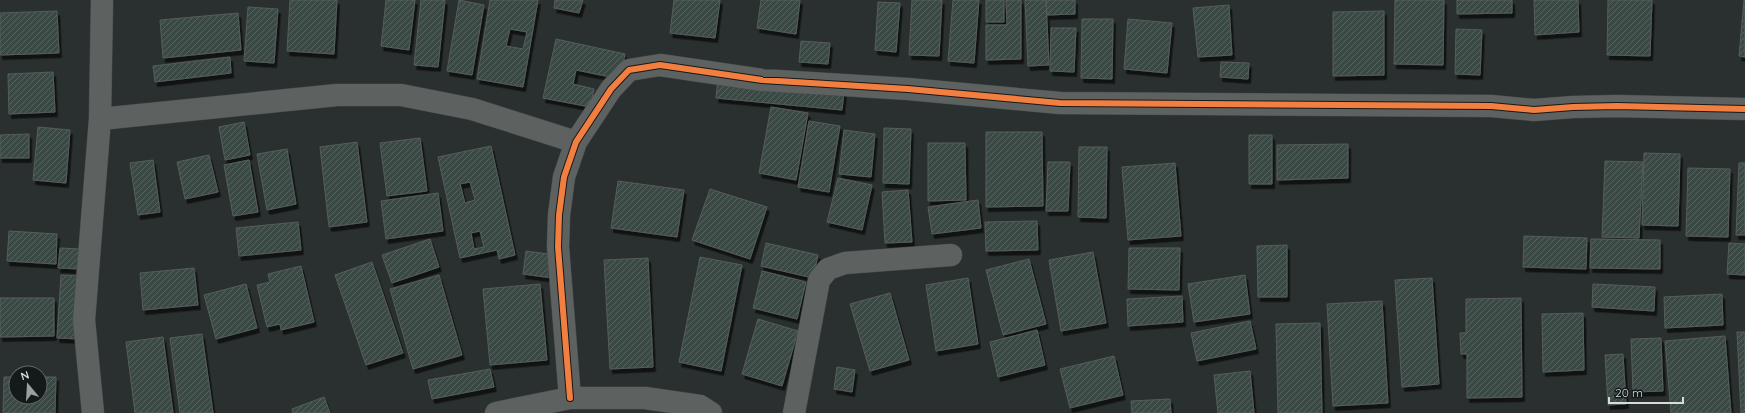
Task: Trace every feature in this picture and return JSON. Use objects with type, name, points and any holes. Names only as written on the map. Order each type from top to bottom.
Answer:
[{"type":"street","points":[[93,413],[84,320],[100,119],[102,0]]},
{"type":"street","points":[[570,398],[558,247],[559,215],[564,177],[576,142],[611,89],[629,70],[660,65],[762,80],[908,89],[1060,103],[1491,106],[1534,110],[1617,106],[1745,109]]},
{"type":"street","points":[[100,119],[337,95],[401,95],[472,109],[576,142]]},
{"type":"street","points":[[794,413],[819,280],[828,269],[845,263],[951,255]]},
{"type":"street","points":[[496,413],[570,398],[645,398],[700,406],[711,413]]},
{"type":"building","points":[[290,0],[337,0],[334,54],[287,51]]},
{"type":"building","points":[[386,0],[415,0],[409,50],[381,46]]},
{"type":"building","points":[[421,0],[445,0],[438,67],[414,65]]},
{"type":"building","points":[[459,0],[484,5],[472,75],[447,71]]},
{"type":"building","points":[[490,0],[538,0],[523,87],[477,79]],"holes":[[[510,29],[527,32],[523,49],[506,46]]]},
{"type":"building","points":[[555,0],[583,0],[579,13],[554,8]]},
{"type":"building","points":[[674,0],[720,0],[715,38],[670,33]]},
{"type":"building","points":[[761,0],[800,0],[796,34],[757,28]]},
{"type":"building","points":[[912,0],[942,0],[939,56],[909,55]]},
{"type":"building","points":[[953,0],[979,0],[974,63],[948,61]]},
{"type":"building","points":[[986,0],[1004,0],[1004,22],[986,22]]},
{"type":"building","points":[[1006,0],[1021,0],[1021,59],[986,60],[986,25],[1007,25]]},
{"type":"building","points":[[1025,0],[1046,0],[1049,65],[1028,66]]},
{"type":"building","points":[[1046,0],[1075,0],[1075,14],[1047,15]]},
{"type":"building","points":[[1395,0],[1444,0],[1443,65],[1394,64]]},
{"type":"building","points":[[1457,0],[1512,0],[1512,13],[1457,14]]},
{"type":"building","points":[[1534,0],[1578,0],[1579,32],[1535,35]]},
{"type":"building","points":[[1608,0],[1652,0],[1650,56],[1607,55]]},
{"type":"building","points":[[1745,0],[1745,57],[1739,56]]},
{"type":"building","points":[[878,2],[900,3],[896,52],[875,50]]},
{"type":"building","points":[[1229,5],[1232,55],[1198,57],[1193,8]]},
{"type":"building","points":[[248,7],[278,9],[274,63],[244,61]]},
{"type":"building","points":[[57,11],[59,53],[0,55],[0,13]]},
{"type":"building","points":[[1384,11],[1384,75],[1333,76],[1333,12]]},
{"type":"building","points":[[238,13],[241,50],[163,58],[160,20]]},
{"type":"building","points":[[1082,19],[1113,19],[1112,79],[1081,78]]},
{"type":"building","points":[[1128,19],[1172,23],[1167,73],[1124,69]]},
{"type":"building","points":[[1051,28],[1076,28],[1074,72],[1050,71]]},
{"type":"building","points":[[1456,29],[1482,30],[1480,75],[1455,74]]},
{"type":"building","points":[[556,39],[625,54],[620,79],[576,70],[573,84],[594,89],[590,107],[543,98]]},
{"type":"building","points":[[801,41],[830,43],[828,64],[799,62]]},
{"type":"building","points":[[230,57],[231,73],[155,82],[153,66]]},
{"type":"building","points":[[1221,62],[1249,63],[1248,79],[1220,77]]},
{"type":"building","points":[[53,72],[55,112],[9,114],[8,74]]},
{"type":"building","points":[[718,79],[844,91],[842,110],[716,98]]},
{"type":"building","points":[[771,107],[808,113],[796,180],[759,173]]},
{"type":"building","points":[[809,121],[840,126],[829,192],[798,187]]},
{"type":"building","points":[[244,122],[250,155],[225,160],[219,127]]},
{"type":"building","points":[[38,127],[70,130],[66,183],[33,180]]},
{"type":"building","points":[[884,128],[911,129],[909,184],[883,183]]},
{"type":"building","points":[[844,130],[875,134],[871,177],[839,174]]},
{"type":"building","points":[[986,132],[1042,132],[1043,206],[986,207]]},
{"type":"building","points":[[29,134],[29,158],[0,158],[0,135]]},
{"type":"building","points":[[1249,135],[1272,135],[1272,184],[1249,184]]},
{"type":"building","points":[[420,138],[427,191],[387,196],[380,143]]},
{"type":"building","points":[[357,142],[367,222],[329,227],[320,147]]},
{"type":"building","points":[[928,143],[965,143],[966,200],[928,201]]},
{"type":"building","points":[[1348,144],[1348,178],[1277,180],[1277,145]]},
{"type":"building","points":[[491,146],[515,255],[499,259],[497,250],[460,258],[438,157]],"holes":[[[470,182],[475,200],[465,203],[460,184]],[[480,231],[484,247],[474,249],[471,233]]]},
{"type":"building","points":[[1079,147],[1107,147],[1106,218],[1078,217]]},
{"type":"building","points":[[287,149],[296,204],[267,210],[257,154]]},
{"type":"building","points":[[1644,153],[1680,154],[1678,226],[1642,225]]},
{"type":"building","points":[[209,155],[218,192],[185,199],[177,162]]},
{"type":"building","points":[[153,160],[160,212],[138,215],[130,163]]},
{"type":"building","points":[[249,160],[258,212],[233,216],[224,165]]},
{"type":"building","points":[[1605,161],[1643,162],[1639,238],[1602,237]]},
{"type":"building","points":[[1048,162],[1070,162],[1068,211],[1046,211]]},
{"type":"building","points":[[1175,163],[1181,236],[1128,240],[1122,167]]},
{"type":"building","points":[[1739,163],[1745,163],[1745,235],[1736,235]]},
{"type":"building","points":[[1688,168],[1730,169],[1728,237],[1686,236]]},
{"type":"building","points":[[838,178],[872,185],[862,230],[827,222]]},
{"type":"building","points":[[618,181],[684,190],[677,237],[611,228]]},
{"type":"building","points":[[710,189],[767,207],[750,259],[692,240]]},
{"type":"building","points":[[908,190],[912,242],[885,243],[882,192]]},
{"type":"building","points":[[438,193],[443,231],[386,239],[381,201]]},
{"type":"building","points":[[978,200],[981,228],[932,234],[928,207]]},
{"type":"building","points":[[1037,221],[1038,250],[986,251],[985,222]]},
{"type":"building","points":[[298,222],[301,250],[239,256],[236,228]]},
{"type":"building","points":[[9,231],[57,234],[56,264],[7,261]]},
{"type":"building","points":[[1524,236],[1587,238],[1586,269],[1523,267]]},
{"type":"building","points":[[430,239],[439,267],[392,283],[382,255]]},
{"type":"building","points":[[1591,239],[1660,240],[1660,269],[1590,268]]},
{"type":"building","points":[[766,243],[818,255],[813,278],[761,266]]},
{"type":"building","points":[[1729,243],[1745,244],[1745,275],[1727,274]]},
{"type":"building","points":[[1287,245],[1287,297],[1258,297],[1257,246]]},
{"type":"building","points":[[60,248],[81,249],[79,269],[58,268]]},
{"type":"building","points":[[1129,248],[1180,248],[1179,290],[1128,289]]},
{"type":"building","points":[[526,251],[555,255],[552,278],[523,274]]},
{"type":"building","points":[[1093,252],[1106,323],[1061,331],[1049,260]]},
{"type":"building","points":[[700,257],[742,265],[721,371],[679,362]]},
{"type":"building","points":[[648,258],[653,367],[610,369],[604,260]]},
{"type":"building","points":[[1029,259],[1046,324],[1003,335],[986,270]]},
{"type":"building","points":[[372,262],[403,353],[366,365],[335,275]]},
{"type":"building","points":[[301,266],[314,322],[281,330],[280,324],[267,327],[257,285],[270,282],[268,274]]},
{"type":"building","points":[[194,268],[198,305],[143,310],[140,273]]},
{"type":"building","points":[[762,271],[806,282],[797,319],[753,308]]},
{"type":"building","points":[[61,275],[84,276],[80,339],[57,338]]},
{"type":"building","points":[[439,275],[462,355],[413,369],[390,289]]},
{"type":"building","points":[[1245,275],[1250,314],[1194,322],[1188,284]]},
{"type":"building","points":[[968,278],[978,344],[936,351],[926,285]]},
{"type":"building","points":[[1432,278],[1439,384],[1402,387],[1395,280]]},
{"type":"building","points":[[246,284],[257,328],[216,339],[204,295]]},
{"type":"building","points":[[540,284],[547,360],[490,365],[483,289]]},
{"type":"building","points":[[1593,284],[1655,287],[1654,311],[1592,307]]},
{"type":"building","points":[[890,293],[909,360],[870,371],[850,304]]},
{"type":"building","points":[[1722,294],[1723,325],[1665,328],[1664,297]]},
{"type":"building","points":[[1182,296],[1183,322],[1128,326],[1127,299]]},
{"type":"building","points":[[0,298],[54,298],[54,336],[0,337]]},
{"type":"building","points":[[1521,298],[1522,397],[1467,398],[1467,354],[1461,354],[1460,333],[1466,333],[1466,299]]},
{"type":"building","points":[[1382,301],[1388,403],[1333,406],[1327,304]]},
{"type":"building","points":[[1583,313],[1584,370],[1543,372],[1542,314]]},
{"type":"building","points":[[758,319],[798,331],[782,386],[742,374]]},
{"type":"building","points":[[1250,321],[1256,349],[1197,361],[1191,333]]},
{"type":"building","points":[[1320,323],[1322,413],[1278,413],[1276,324]]},
{"type":"building","points":[[1037,330],[1045,365],[998,377],[990,342]]},
{"type":"building","points":[[1737,332],[1745,332],[1745,413],[1741,413]]},
{"type":"building","points":[[202,334],[213,413],[180,413],[170,338]]},
{"type":"building","points":[[1725,336],[1731,413],[1671,413],[1665,341]]},
{"type":"building","points":[[163,337],[173,413],[135,413],[126,342]]},
{"type":"building","points":[[1661,338],[1663,391],[1633,392],[1631,339]]},
{"type":"building","points":[[1623,354],[1626,404],[1608,405],[1605,355]]},
{"type":"building","points":[[1114,356],[1123,395],[1070,408],[1060,369]]},
{"type":"building","points":[[837,367],[855,370],[852,392],[834,389]]},
{"type":"building","points":[[490,369],[494,387],[432,399],[428,380]]},
{"type":"building","points":[[1250,371],[1254,413],[1218,413],[1214,375]]},
{"type":"building","points":[[4,377],[8,377],[8,405],[48,405],[48,377],[56,377],[55,413],[3,413]]},
{"type":"building","points":[[324,397],[330,413],[293,413],[292,409]]},
{"type":"building","points":[[1170,399],[1171,413],[1132,413],[1131,401]]},
{"type":"cycle path","points":[[570,398],[558,247],[559,215],[564,177],[576,142],[611,89],[629,70],[660,65],[762,80],[908,89],[1060,103],[1491,106],[1534,110],[1617,106],[1745,109]]}]
